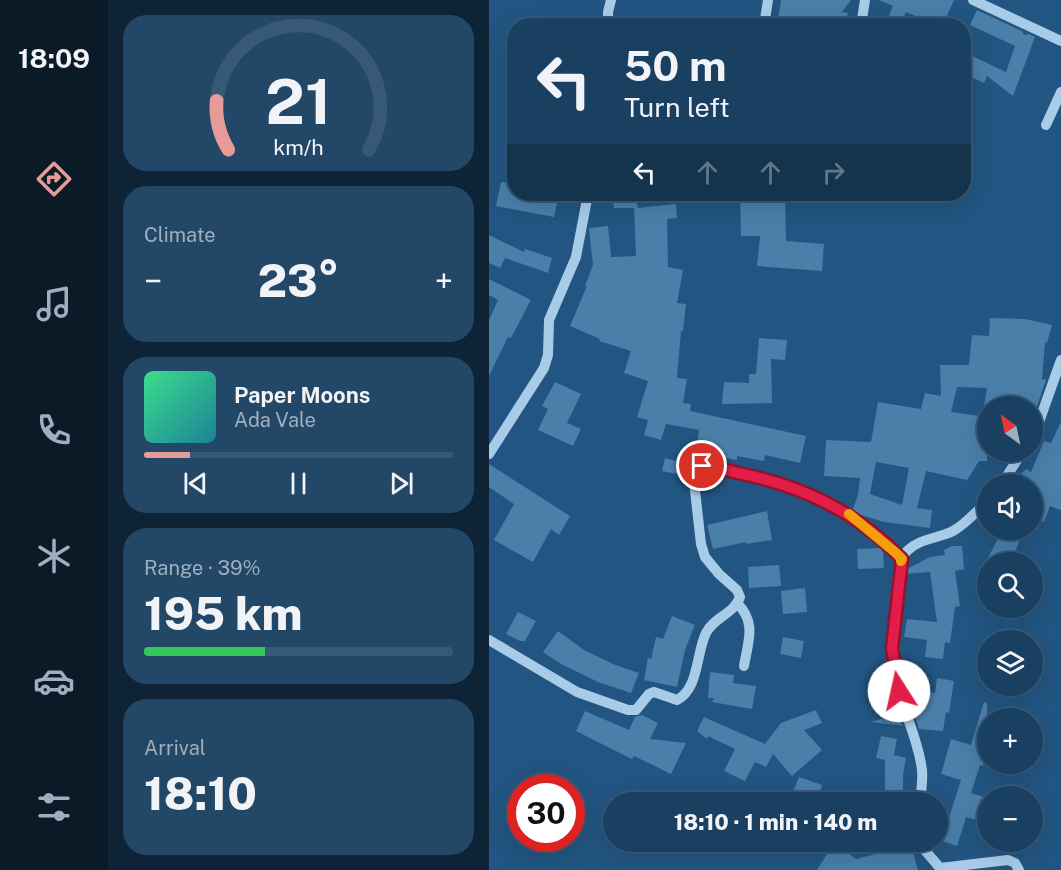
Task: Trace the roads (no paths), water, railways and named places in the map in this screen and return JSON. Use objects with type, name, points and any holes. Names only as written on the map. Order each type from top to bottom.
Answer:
[{"type":"street","points":[[608,18],[611,0]]},
{"type":"street","points":[[765,18],[768,0]]},
{"type":"street","points":[[862,18],[865,0]]},
{"type":"street","points":[[973,0],[1061,41]]},
{"type":"street","points":[[1046,125],[1061,92]]},
{"type":"street","points":[[489,454],[544,368],[548,354],[549,320],[576,257],[587,201]]},
{"type":"street","points":[[1043,411],[1061,360]]},
{"type":"street","points":[[489,640],[577,692],[633,711],[640,707],[649,693],[654,692],[677,699],[683,696],[692,680],[704,636],[714,622],[732,610],[740,597],[737,590],[710,565],[701,544],[693,473],[702,466],[782,483],[820,498],[869,529],[902,559]]},
{"type":"street","points":[[921,792],[922,770],[899,691],[892,648],[902,559],[907,551],[923,540],[953,531],[977,511]]},
{"type":"street","points":[[737,603],[744,610],[750,624],[744,666]]},
{"type":"street","points":[[926,852],[940,868],[1008,860],[1015,863],[1019,870]]}]
